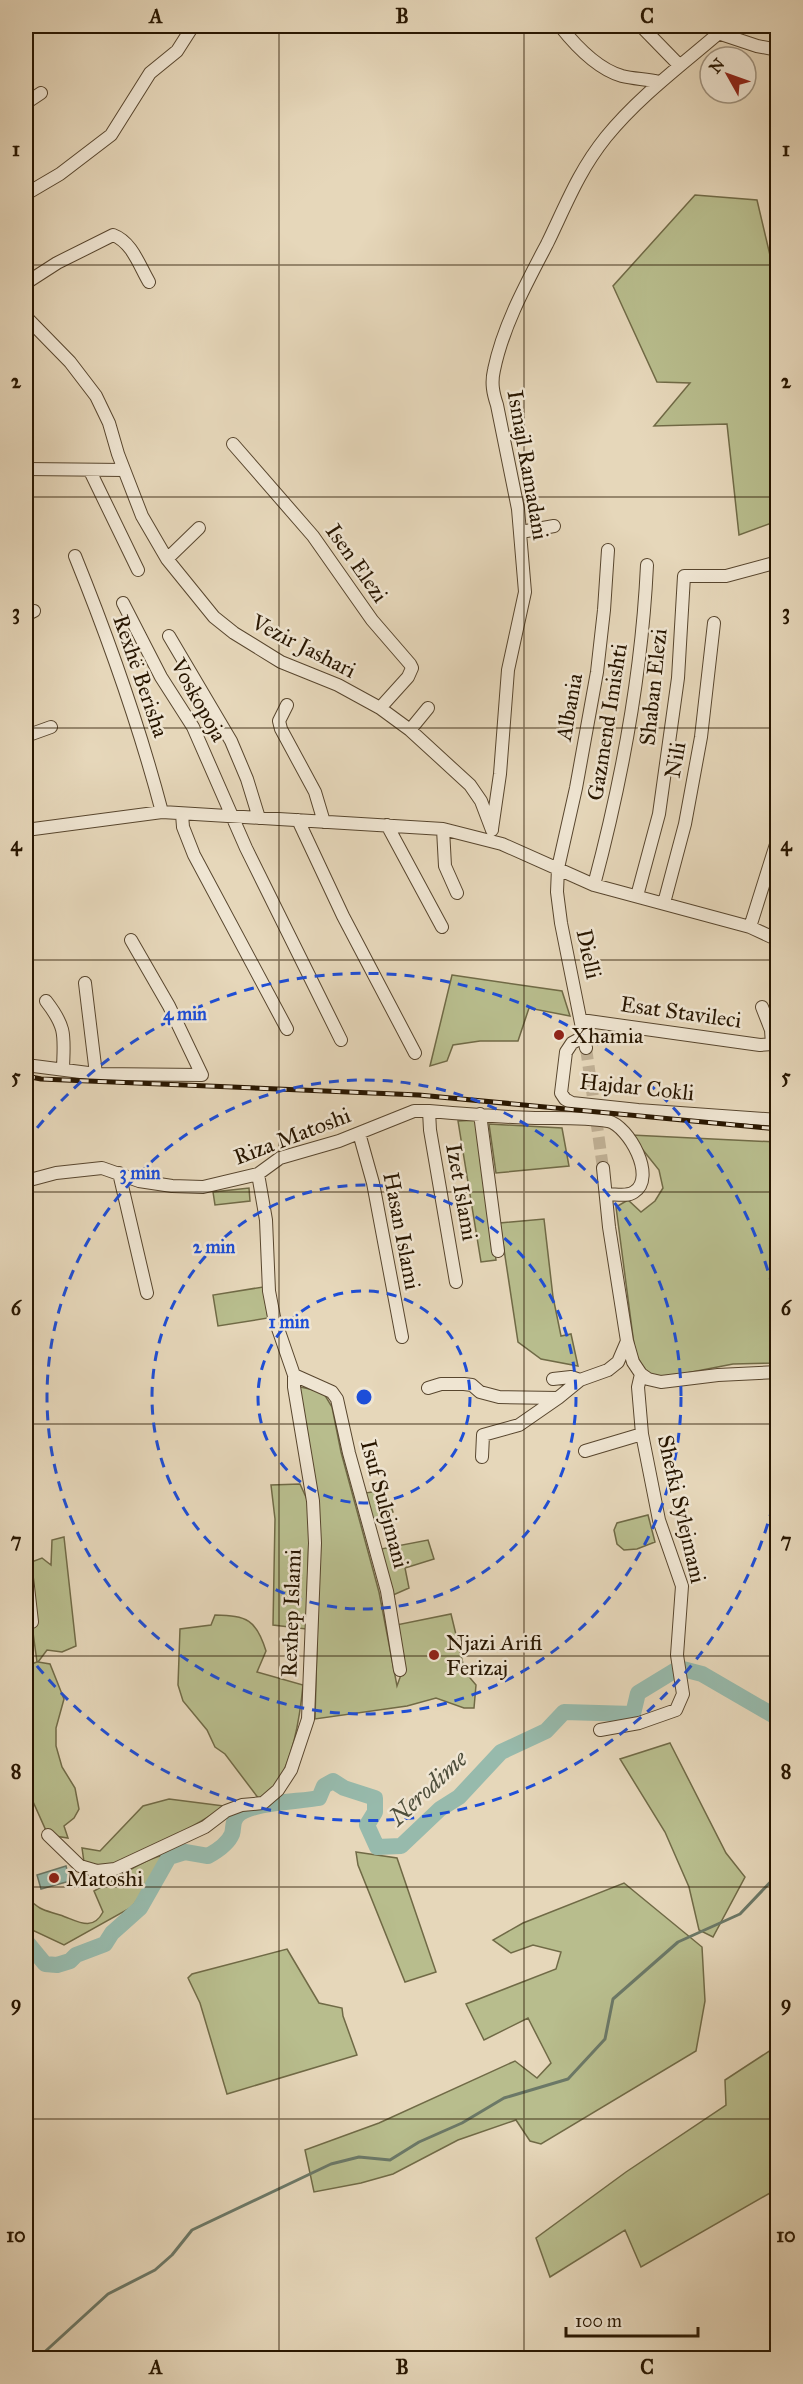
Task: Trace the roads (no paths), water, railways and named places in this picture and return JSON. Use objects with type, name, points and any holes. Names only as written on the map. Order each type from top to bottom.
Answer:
[{"type":"street","points":[[26,194],[60,174],[111,135],[150,73],[177,51],[192,26]]},
{"type":"street","points":[[560,26],[579,48],[610,72],[659,82]]},
{"type":"street","points":[[641,26],[679,65]]},
{"type":"street","name":"Ismajl Ramadani","points":[[493,835],[508,670],[525,592],[521,532],[497,405],[492,391],[498,355],[530,277],[578,176],[606,137],[659,82],[722,29],[757,46],[777,50]]},
{"type":"street","points":[[26,103],[41,93]]},
{"type":"street","points":[[26,283],[57,263],[113,235],[121,238],[128,245],[149,282]]},
{"type":"street","name":"Vezir Jashari","points":[[26,317],[70,362],[96,396],[109,423],[142,516],[167,559],[202,599],[214,617],[234,633],[281,662],[338,686],[380,708],[410,730],[470,785],[481,801],[493,835]]},
{"type":"street","name":"Isen Elezi","points":[[233,444],[313,536],[372,620],[410,664],[412,668],[408,677],[380,708]]},
{"type":"street","points":[[26,469],[124,470]]},
{"type":"street","points":[[90,471],[138,570]]},
{"type":"street","points":[[521,532],[554,526]]},
{"type":"street","points":[[167,559],[199,528]]},
{"type":"street","name":"Albania","points":[[558,868],[576,788],[597,672],[608,550]]},
{"type":"street","name":"Rexhë Berisha","points":[[75,556],[108,637],[150,767],[162,812]]},
{"type":"street","name":"Shaban Elezi","points":[[637,896],[658,814],[678,678],[684,576],[726,576],[777,562]]},
{"type":"street","name":"Gazmend Imishti","points":[[594,885],[615,804],[639,671],[647,565]]},
{"type":"street","name":"Voskopoja","points":[[123,603],[161,676],[193,727],[262,880],[341,1040]]},
{"type":"street","name":"Nili","points":[[664,903],[686,824],[701,737],[714,623]]},
{"type":"street","points":[[169,636],[231,741],[248,779],[260,818]]},
{"type":"street","points":[[287,705],[279,721],[281,729],[315,792],[324,822]]},
{"type":"street","points":[[410,730],[429,708]]},
{"type":"street","points":[[26,736],[51,727]]},
{"type":"street","points":[[26,830],[162,812],[235,818],[443,828],[493,835],[594,885],[750,927],[777,940]]},
{"type":"street","points":[[182,814],[183,827],[194,855],[287,1029]]},
{"type":"street","points":[[298,820],[343,916],[415,1053]]},
{"type":"street","points":[[387,825],[442,927]]},
{"type":"street","points":[[443,828],[445,866],[457,893]]},
{"type":"street","points":[[750,927],[777,838]]},
{"type":"street","name":"Dielli","points":[[558,868],[557,892],[561,923],[585,1042]]},
{"type":"street","points":[[26,1065],[96,1074],[202,1075],[170,1006],[131,940]]},
{"type":"street","points":[[85,983],[96,1074]]},
{"type":"street","points":[[46,1001],[62,1023],[63,1068]]},
{"type":"street","name":"Esat Stavileci","points":[[581,1020],[760,1045],[772,1044],[771,1030],[762,1007]]},
{"type":"street","name":"Hajdar Cokli","points":[[585,1042],[568,1047],[565,1059],[561,1093],[572,1103],[777,1120]]},
{"type":"street","name":"Riza Matoshi","points":[[26,1180],[56,1173],[102,1168],[139,1181],[203,1188],[258,1174],[280,1158],[339,1141],[414,1111],[429,1111],[609,1121],[618,1125],[627,1133],[641,1160],[642,1177],[635,1192],[627,1195],[607,1194]]},
{"type":"street","name":"Izet Islami","points":[[429,1111],[430,1130],[456,1282]]},
{"type":"street","points":[[480,1114],[498,1251]]},
{"type":"street","name":"Hasan Islami","points":[[359,1133],[373,1182],[402,1337]]},
{"type":"street","points":[[603,1168],[609,1227],[627,1341],[633,1362],[640,1374],[648,1380],[662,1382],[718,1375],[777,1372]]},
{"type":"street","points":[[119,1173],[147,1293]]},
{"type":"street","name":"Rexhep Islami","points":[[48,1835],[80,1866],[97,1871],[115,1869],[205,1827],[226,1811],[242,1805],[263,1803],[278,1790],[291,1770],[308,1719],[315,1543],[313,1501],[294,1375],[274,1317],[269,1291],[266,1220],[258,1174]]},
{"type":"street","points":[[614,1365],[624,1352],[627,1341]]},
{"type":"street","points":[[482,1457],[483,1435],[519,1425],[580,1380],[614,1365],[633,1362]]},
{"type":"street","name":"Shefki Sylejmani","points":[[600,1730],[639,1723],[676,1710],[684,1694],[677,1655],[682,1586],[659,1520],[642,1434],[638,1394],[640,1374]]},
{"type":"street","name":"Isuf Sulejmani","points":[[294,1375],[332,1392],[337,1399],[349,1453],[387,1591],[400,1670]]},
{"type":"street","points":[[553,1379],[571,1377],[580,1380]]},
{"type":"street","points":[[428,1388],[441,1384],[464,1384],[472,1385],[480,1392],[499,1397],[558,1398]]},
{"type":"street","points":[[585,1451],[642,1434]]},
{"type":"street","points":[[26,1569],[32,1622]]},
{"type":"street","points":[[104,1882],[115,1869]]},
{"type":"waterway","name":"Nerodime","points":[[26,1941],[45,1964],[57,1965],[105,1944],[112,1933],[140,1908],[169,1857],[185,1852],[208,1856],[228,1841],[235,1818],[243,1811],[263,1805],[319,1798],[324,1786],[333,1781],[344,1788],[375,1798],[375,1812],[367,1825],[377,1847],[401,1846],[440,1809],[459,1797],[501,1752],[546,1731],[564,1712],[633,1714],[638,1693],[679,1668],[702,1674],[778,1718]]},
{"type":"waterway","points":[[38,2358],[108,2294],[155,2270],[172,2255],[192,2230],[331,2164],[359,2157],[390,2160],[419,2142],[462,2123],[504,2098],[568,2079],[605,2039],[613,1999],[678,1942],[740,1914],[778,1874]]},
{"type":"tunnel","points":[[586,1048],[603,1168]]},
{"type":"railway","points":[[26,1076],[41,1079],[419,1095],[778,1129]]},
{"type":"place","name":"Xhamia","points":[[559,1035]]},
{"type":"place","name":"Njazi Arifi Ferizaj","points":[[434,1655]]},
{"type":"place","name":"Matoshi","points":[[54,1878]]}]
